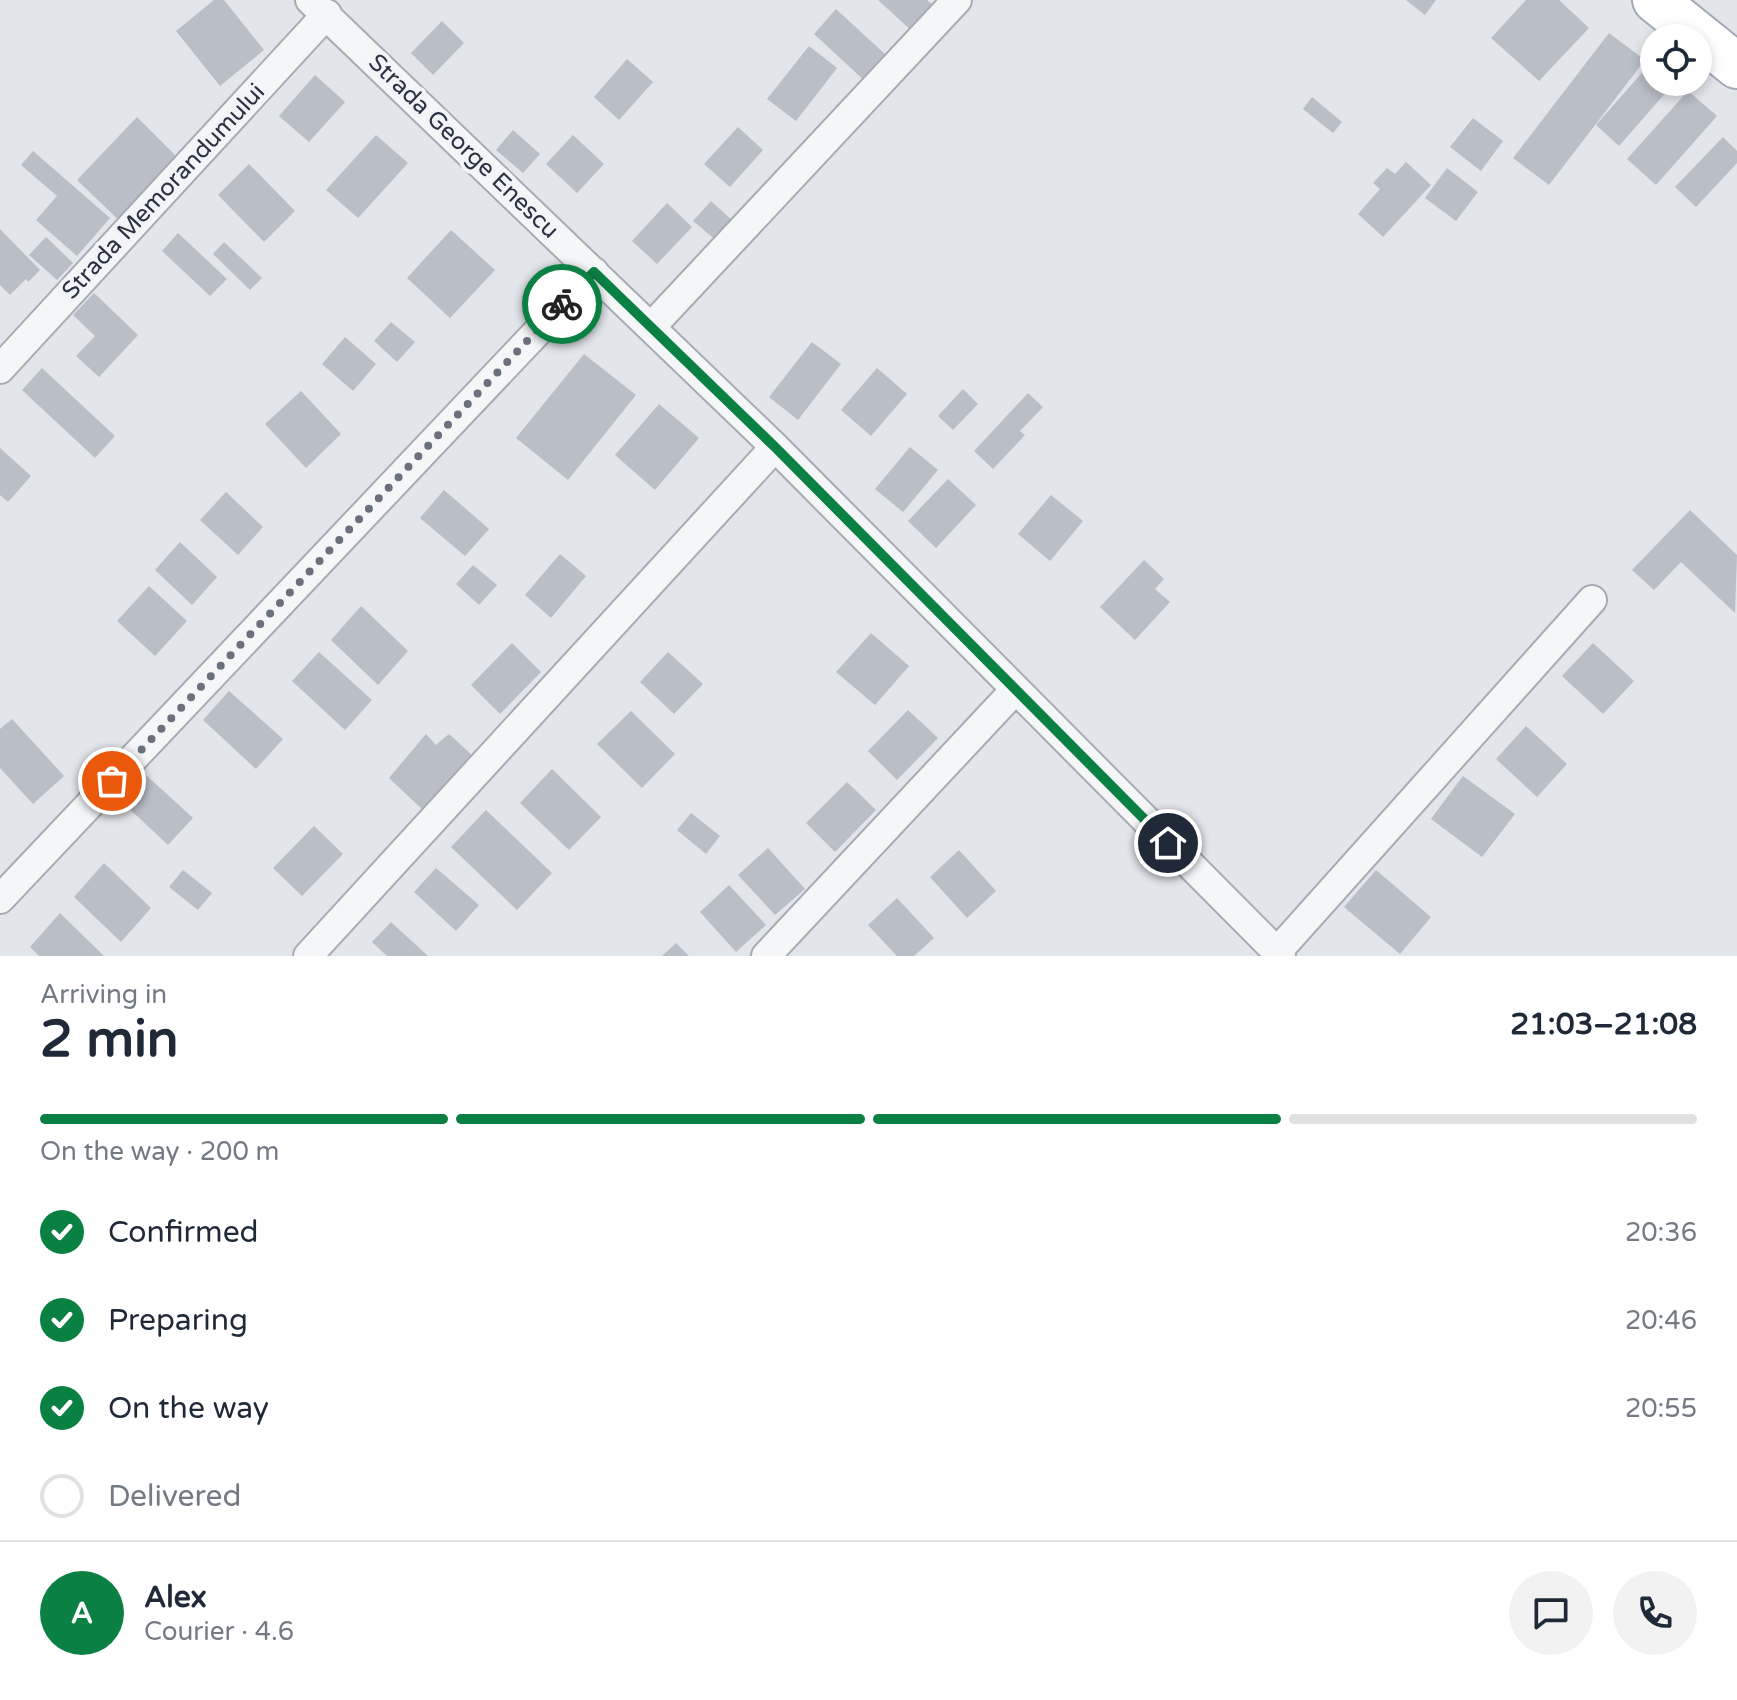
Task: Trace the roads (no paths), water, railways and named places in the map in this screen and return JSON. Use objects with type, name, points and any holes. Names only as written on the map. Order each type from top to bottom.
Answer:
[{"type":"main road","points":[[1655,0],[1737,66]]},
{"type":"street","points":[[652,326],[957,0]]},
{"type":"street","name":"Strada George Enescu","points":[[318,7],[775,447],[1279,954]]},
{"type":"street","name":"Strada Memorandumului","points":[[0,369],[318,7]]},
{"type":"street","points":[[0,899],[594,272]]},
{"type":"street","points":[[308,956],[775,447]]},
{"type":"street","points":[[1279,954],[1592,600]]},
{"type":"street","points":[[766,956],[1015,690]]}]
